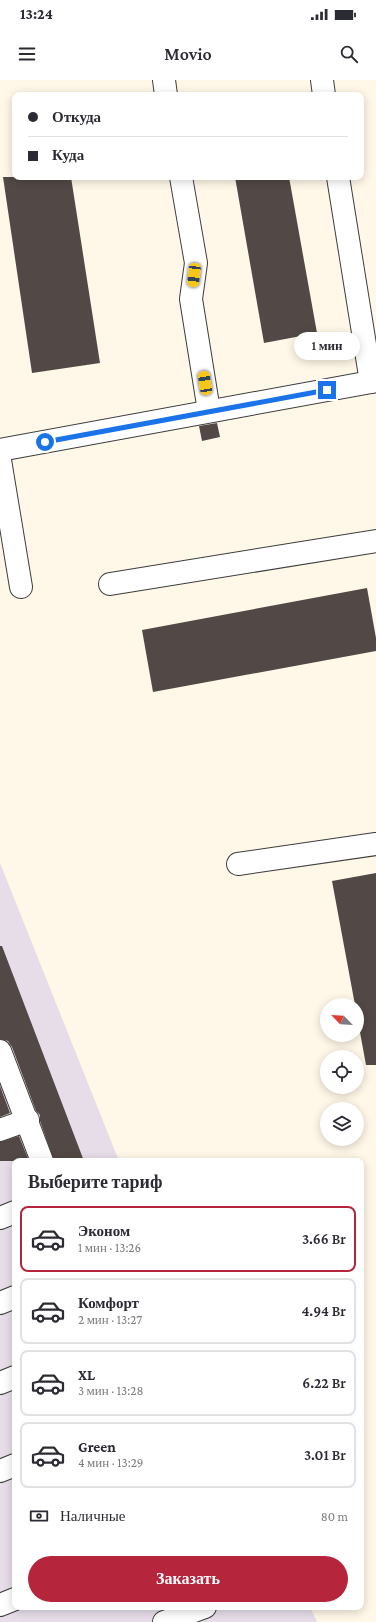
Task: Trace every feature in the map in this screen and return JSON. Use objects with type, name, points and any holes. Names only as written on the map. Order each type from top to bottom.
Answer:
[{"type":"lane","points":[[164,80],[166,92]]},
{"type":"lane","points":[[322,80],[324,92]]},
{"type":"lane","points":[[182,180],[196,263],[191,299],[209,411]]},
{"type":"lane","points":[[0,450],[374,381],[339,180]]},
{"type":"lane","points":[[0,460],[21,587]]},
{"type":"lane","points":[[110,584],[376,541]]},
{"type":"lane","points":[[238,864],[376,844]]},
{"type":"lane","points":[[0,1051],[28,1120],[41,1158]]},
{"type":"lane","points":[[0,1130],[28,1120]]},
{"type":"lane","points":[[0,1218],[12,1213]]},
{"type":"lane","points":[[0,1303],[12,1298]]},
{"type":"lane","points":[[0,1383],[12,1378]]},
{"type":"lane","points":[[0,1471],[12,1466]]},
{"type":"lane","points":[[0,1605],[12,1600]]},
{"type":"lane","points":[[164,1622],[196,1610]]},
{"type":"shaded area","points":[[0,863],[118,1158],[12,1158],[12,1610],[311,1610],[317,1622],[0,1622]]},
{"type":"building","points":[[3,177],[12,177],[12,180],[71,180],[100,363],[32,373]]},
{"type":"building","points":[[236,180],[290,180],[317,333],[264,343]]},
{"type":"building","points":[[217,423],[220,437],[202,441],[199,426]]},
{"type":"building","points":[[367,588],[376,638],[376,651],[153,692],[142,630]]},
{"type":"building","points":[[376,873],[376,1065],[366,1065],[362,1042],[364,1042],[364,998],[354,998],[332,881]]},
{"type":"building","points":[[0,946],[2,946],[83,1158],[53,1158],[40,1121],[40,1115],[36,1111],[12,1047],[8,1041],[0,1039]]},
{"type":"building","points":[[0,1086],[10,1113],[0,1117]]},
{"type":"building","points":[[19,1136],[28,1158],[12,1158],[12,1161],[0,1161],[0,1142]]},
{"type":"route","points":[[45,442],[327,390]]}]
